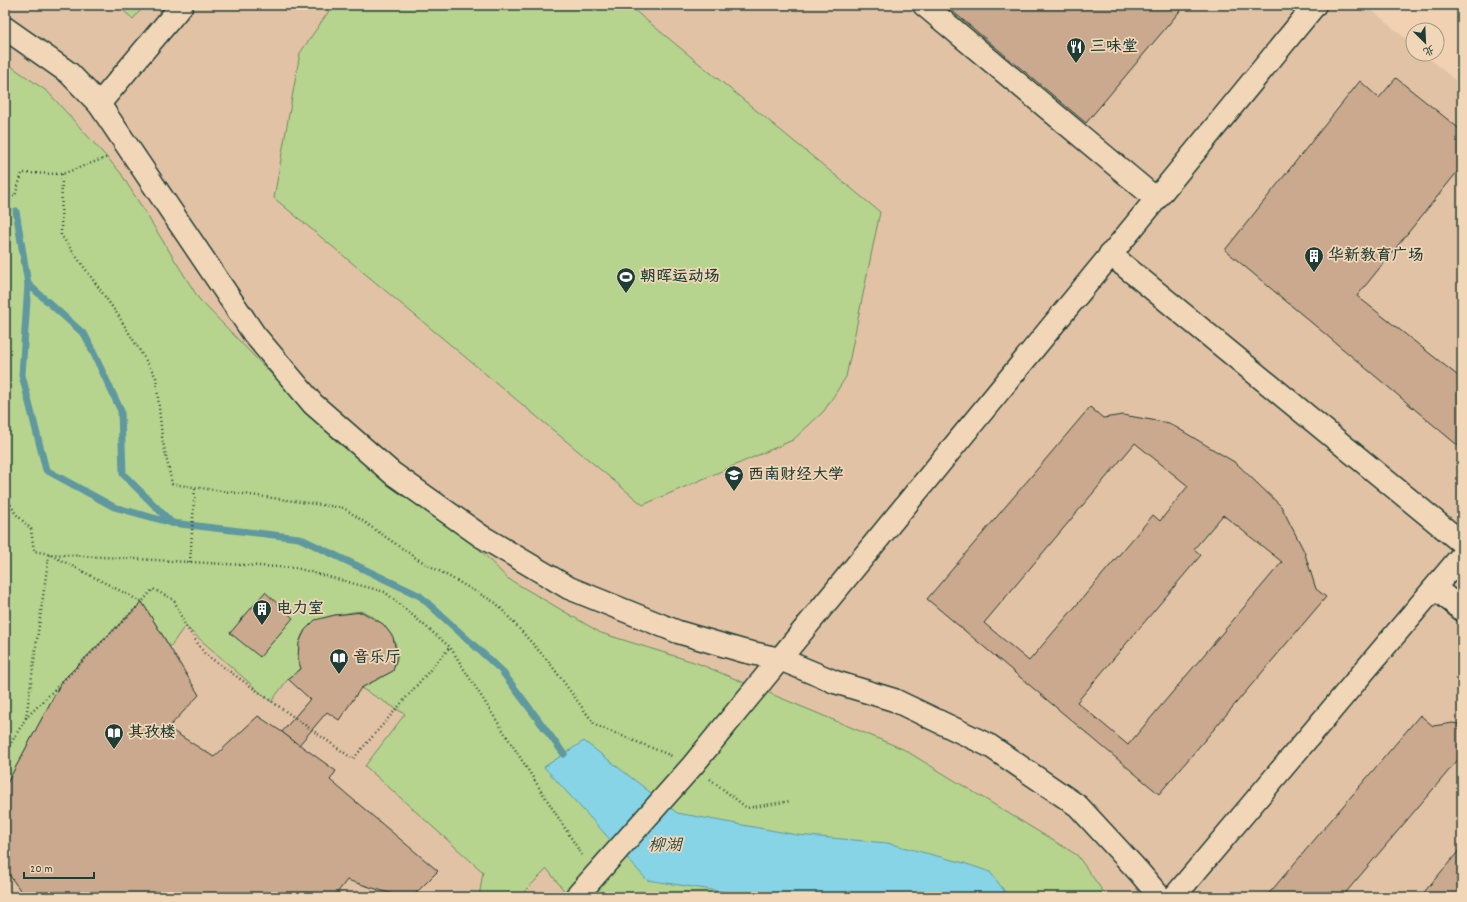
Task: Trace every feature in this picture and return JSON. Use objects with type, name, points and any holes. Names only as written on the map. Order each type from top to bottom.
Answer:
[{"type":"street","points":[[99,104],[182,5]]},
{"type":"street","points":[[924,5],[1155,198]]},
{"type":"street","points":[[576,897],[693,765],[1155,198],[1315,5]]},
{"type":"street","points":[[5,28],[68,73],[99,104],[254,334],[313,404],[392,473],[481,536],[569,588],[678,632],[743,651],[780,658],[835,682],[894,700],[990,746],[1078,806],[1160,897]]},
{"type":"street","points":[[1110,254],[1462,543]]},
{"type":"street","points":[[1174,897],[1462,556]]},
{"type":"street","points":[[1435,588],[1462,610]]},
{"type":"path","points":[[5,196],[15,196],[22,173],[62,174],[130,149]]},
{"type":"path","points":[[62,174],[61,235],[118,315],[156,377],[162,437],[172,484],[344,508],[416,558],[496,603],[549,662],[595,725],[693,765],[747,808],[791,801]]},
{"type":"path","points":[[190,562],[195,487]]},
{"type":"path","points":[[5,494],[15,513],[31,529],[34,551],[49,554],[296,568],[385,592],[450,647],[594,877]]},
{"type":"path","points":[[49,554],[142,602]]},
{"type":"path","points":[[26,718],[49,554]]},
{"type":"path","points":[[5,753],[26,718],[142,602],[153,589],[174,600],[185,625],[205,654],[353,759],[450,647]]},
{"type":"shaded area","name":"西南财经大学","points":[[5,5],[1366,5],[1405,38],[1405,62],[1434,62],[1462,86],[1462,897],[5,897]]},
{"type":"green space","points":[[117,5],[145,5],[133,19]]},
{"type":"green space","name":"朝晖运动场","points":[[333,5],[628,5],[880,212],[846,377],[824,411],[793,440],[643,505],[274,198],[300,53]]},
{"type":"green space","points":[[5,62],[48,92],[120,172],[199,299],[337,442],[435,503],[507,578],[601,633],[697,663],[903,749],[1077,855],[1107,897],[569,897],[547,869],[519,897],[479,897],[483,872],[365,766],[405,714],[361,688],[393,671],[397,660],[397,649],[391,635],[376,619],[362,611],[320,619],[306,630],[301,637],[299,646],[301,669],[288,679],[271,702],[185,626],[170,647],[142,602],[62,681],[5,787]]},
{"type":"water","name":"柳湖","points":[[584,741],[677,813],[797,835],[887,843],[964,863],[990,872],[1009,897],[758,897],[647,880],[544,767]]},
{"type":"building","name":"三味堂","points":[[945,5],[1185,5],[1086,123]]},
{"type":"building","name":"华新教育广场","points":[[1396,78],[1462,131],[1462,166],[1357,296],[1462,379],[1462,449],[1225,250],[1360,81],[1379,98]]},
{"type":"building","points":[[1090,407],[1103,418],[1123,415],[1169,423],[1236,463],[1281,506],[1304,551],[1316,589],[1326,597],[1159,794],[927,599]],"holes":[[[1135,443],[1188,486],[1160,521],[1153,515],[1029,661],[984,623]],[[1223,515],[1282,562],[1128,745],[1077,702],[1201,555],[1194,549]]]},
{"type":"building","name":"电力室","points":[[265,592],[293,618],[260,657],[230,633]]},
{"type":"building","name":"其孜楼","points":[[142,602],[199,695],[168,728],[214,757],[258,716],[336,771],[330,780],[438,871],[412,897],[402,897],[347,880],[334,897],[25,897],[5,869],[5,787],[62,681]]},
{"type":"building","name":"音乐厅","points":[[362,612],[383,624],[393,637],[397,656],[393,671],[361,688],[339,720],[327,712],[299,745],[282,732],[310,699],[288,679],[301,669],[298,658],[299,643],[305,630],[315,620],[335,615]]},
{"type":"building","points":[[1420,715],[1433,726],[1453,723],[1462,725],[1462,755],[1342,897],[1266,897]]},
{"type":"building","points":[[1462,847],[1462,897],[1420,897]]},
{"type":"waterway","points":[[16,211],[28,284],[22,375],[46,470],[114,507],[172,523],[299,538],[420,596],[501,670],[564,754]]},
{"type":"waterway","points":[[28,284],[85,335],[121,411],[123,474],[172,523]]},
{"type":"place","name":"三味堂","points":[[1076,64]]},
{"type":"place","name":"华新教育广场","points":[[1314,273]]},
{"type":"place","name":"朝晖运动场","points":[[626,294]]},
{"type":"place","name":"西南财经大学","points":[[734,492]]},
{"type":"place","name":"电力室","points":[[262,626]]},
{"type":"place","name":"音乐厅","points":[[339,675]]},
{"type":"place","name":"其孜楼","points":[[114,750]]}]
